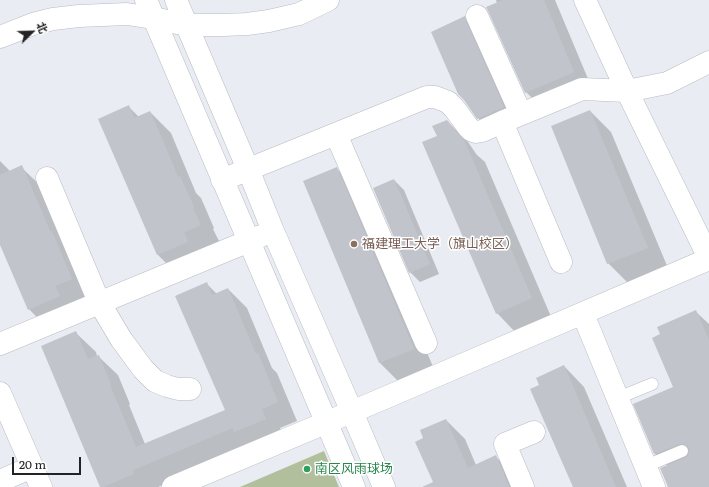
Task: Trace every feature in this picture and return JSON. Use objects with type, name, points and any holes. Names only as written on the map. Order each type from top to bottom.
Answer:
[{"type":"street","points":[[176,0],[273,231],[384,487]]},
{"type":"street","points":[[0,37],[33,24],[53,19],[79,16],[127,14],[150,9],[187,25],[247,24],[269,21],[299,14],[328,0]]},
{"type":"street","points":[[173,487],[583,314],[709,259],[627,91],[585,0]]},
{"type":"street","points":[[150,9],[354,487]]},
{"type":"street","points":[[478,16],[562,262]]},
{"type":"street","points":[[222,180],[427,97],[434,97],[448,102],[468,127],[476,132],[582,89],[627,91],[667,83],[709,62]]},
{"type":"street","points":[[336,134],[426,343]]},
{"type":"street","points":[[47,178],[99,302],[121,339],[143,369],[155,381],[178,389],[190,389]]},
{"type":"street","points":[[0,344],[273,231]]},
{"type":"street","points":[[583,314],[654,487]]},
{"type":"street","points":[[0,392],[41,487]]},
{"type":"street","points":[[523,487],[505,444],[534,432]]},
{"type":"street","points":[[0,481],[32,467]]},
{"type":"lane","points":[[618,398],[652,384]]},
{"type":"lane","points":[[646,466],[682,450]]},
{"type":"green space","name":"南区风雨球场","points":[[324,451],[339,487],[240,487]]},
{"type":"building","points":[[503,0],[544,0],[574,72],[525,93],[486,7]]},
{"type":"building","points":[[465,16],[504,107],[477,119],[458,94],[431,32]]},
{"type":"building","points":[[129,105],[134,118],[150,111],[178,177],[180,176],[201,225],[184,232],[188,242],[157,255],[98,119]]},
{"type":"building","points":[[590,110],[648,248],[607,264],[551,126]]},
{"type":"building","points":[[447,120],[464,140],[532,298],[496,314],[422,142],[437,136],[432,126]]},
{"type":"building","points":[[22,165],[72,279],[55,286],[60,296],[28,310],[0,245],[0,175]]},
{"type":"building","points":[[337,167],[414,349],[379,363],[303,181]]},
{"type":"building","points":[[394,179],[430,264],[409,273],[373,188]]},
{"type":"building","points":[[207,282],[212,295],[228,288],[256,354],[258,353],[278,402],[262,409],[266,419],[234,432],[233,428],[133,470],[134,474],[100,487],[41,346],[76,331],[88,359],[99,355],[136,447],[225,410],[175,296]]},
{"type":"building","points":[[696,310],[709,340],[709,487],[668,487],[660,468],[688,456],[689,448],[686,445],[679,444],[654,454],[633,404],[673,387],[652,338],[660,334],[657,327]]},
{"type":"building","points":[[564,365],[616,487],[573,487],[530,389],[539,385],[536,378]]},
{"type":"building","points":[[446,419],[468,468],[496,455],[509,487],[422,487],[433,482],[415,442],[423,438],[420,430]]},
{"type":"place","name":"福建理工大学（旗山校区）","points":[[354,244]]},
{"type":"place","name":"南区风雨球场","points":[[307,469]]}]
